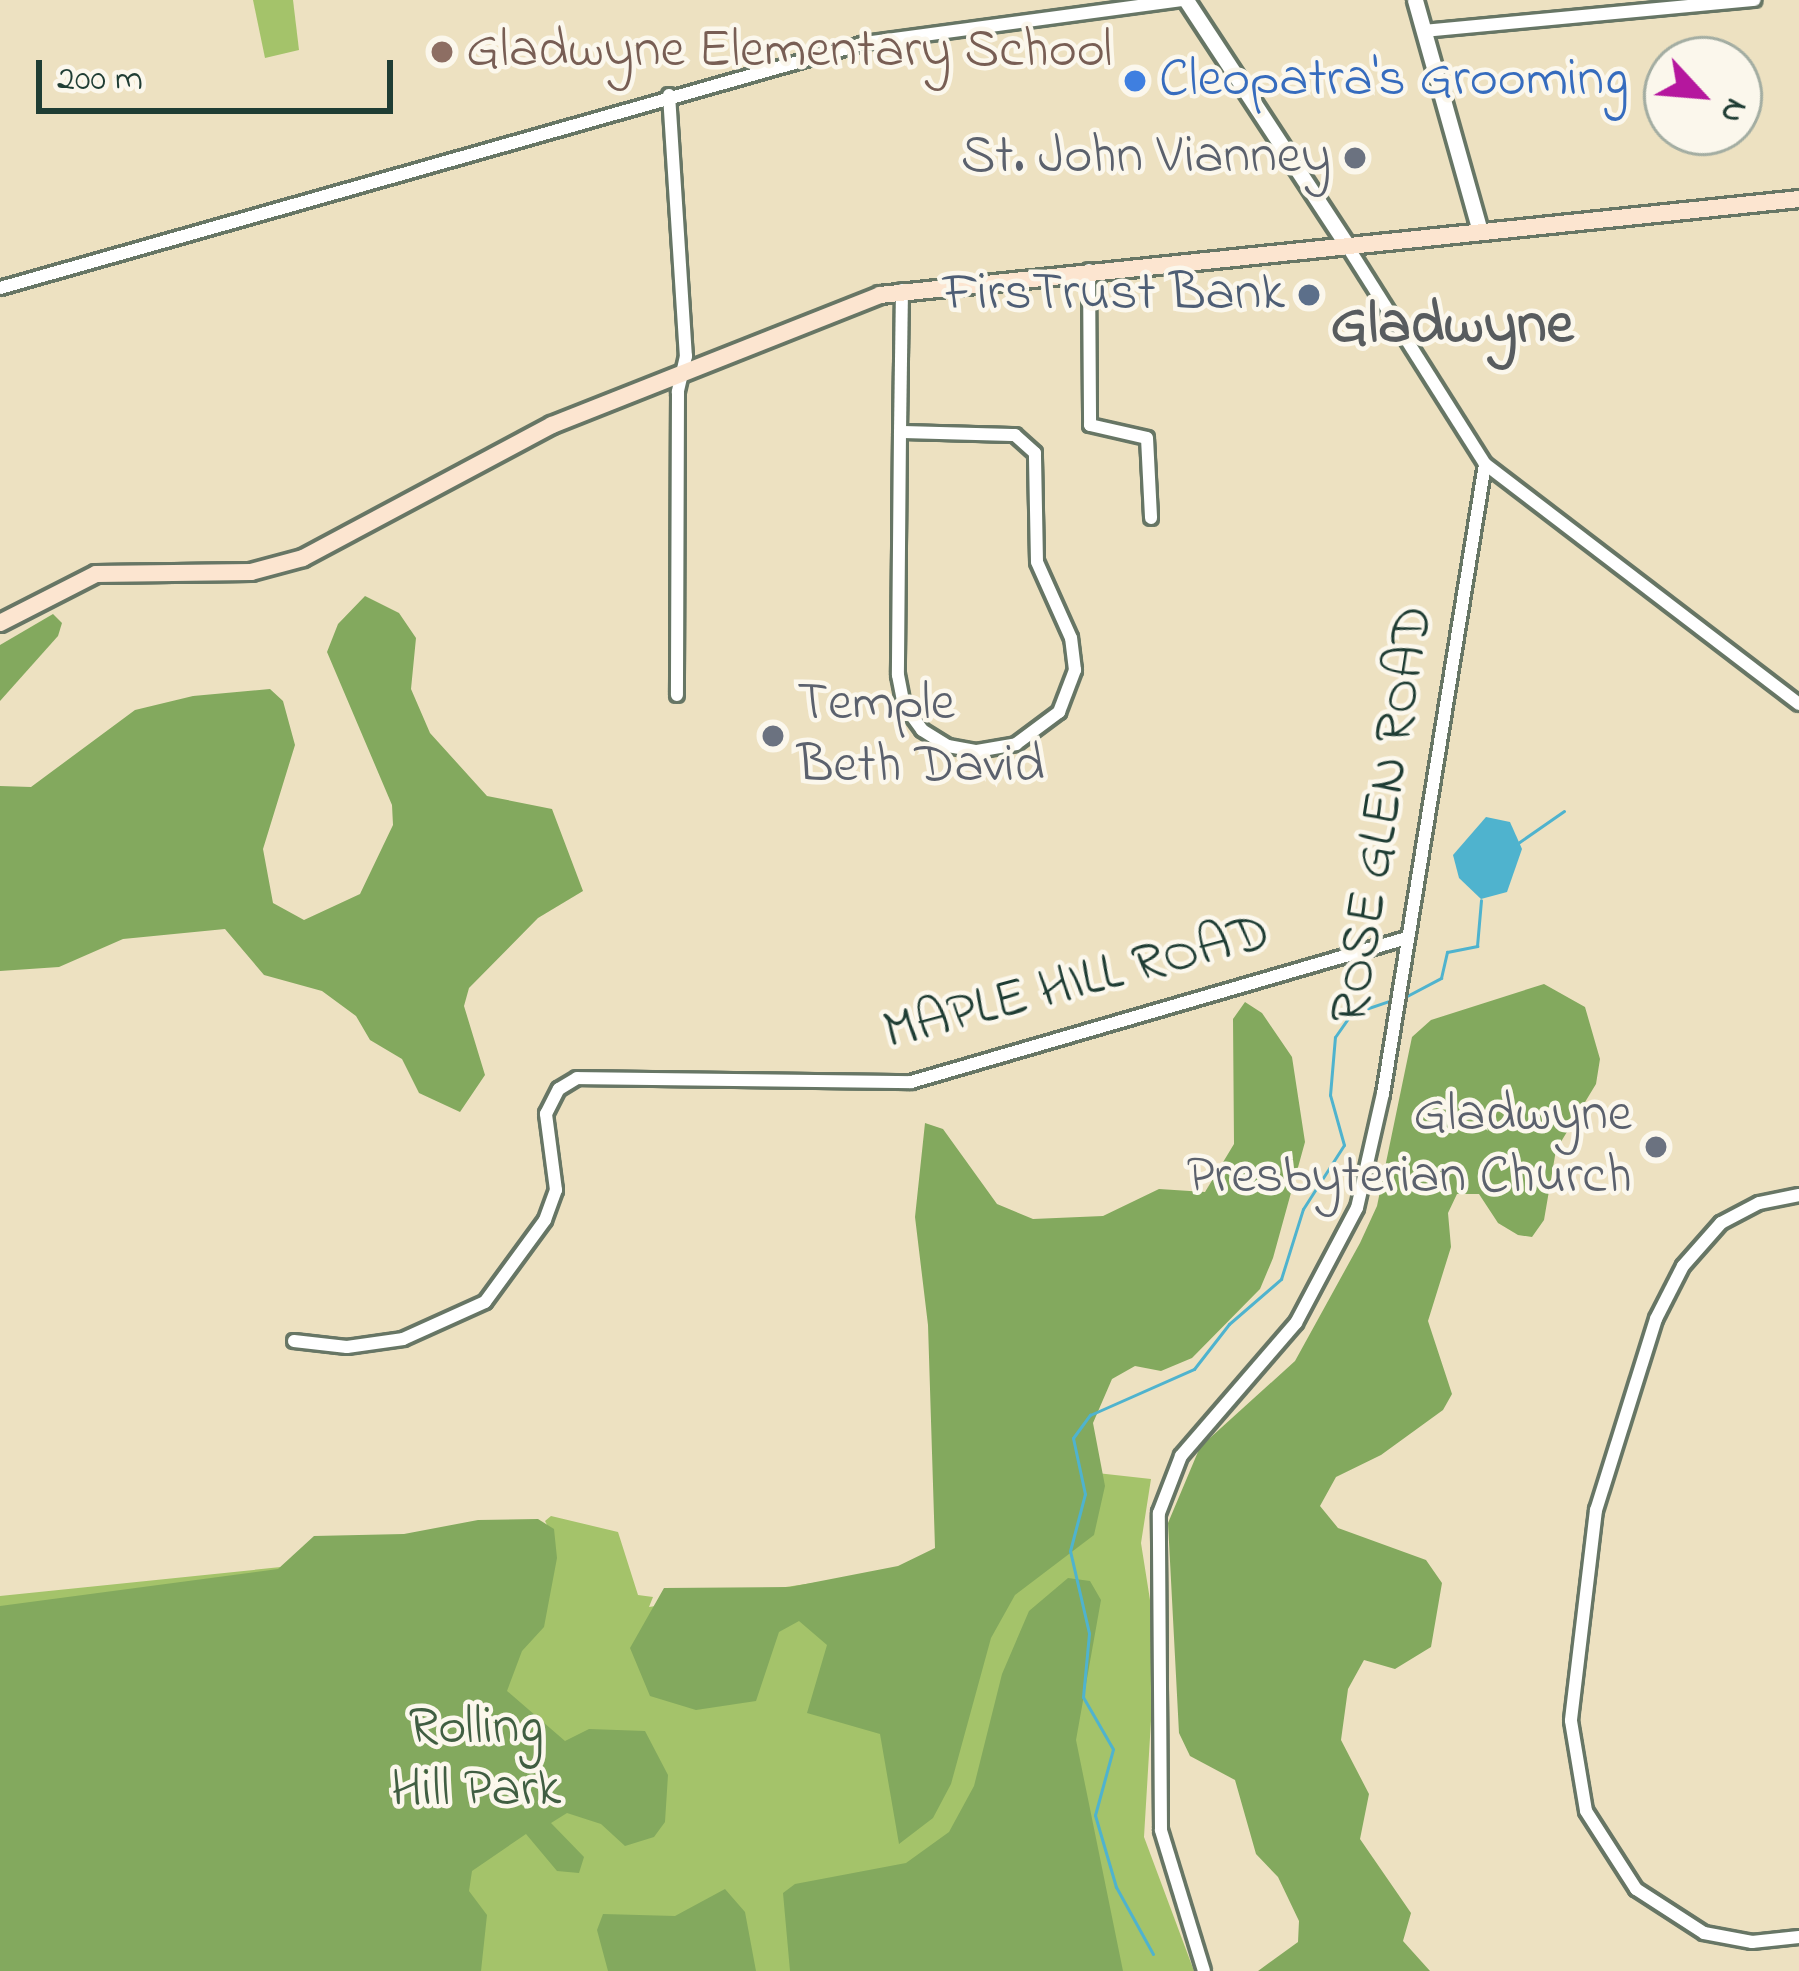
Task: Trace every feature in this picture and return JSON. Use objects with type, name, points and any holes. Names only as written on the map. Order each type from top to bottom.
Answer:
[{"type":"main road","points":[[0,623],[96,574],[234,574],[303,558],[552,425],[902,290],[1799,199]]},
{"type":"street","points":[[0,288],[865,43],[1185,0],[1485,464],[1799,704]]},
{"type":"street","points":[[1415,0],[1480,231]]},
{"type":"street","points":[[1424,31],[1755,0]]},
{"type":"street","points":[[669,95],[683,371],[677,695]]},
{"type":"street","points":[[1089,270],[1090,425],[1148,438],[1151,518]]},
{"type":"street","points":[[900,432],[1008,434],[1035,453],[1037,562],[1071,638],[1075,670],[1053,720],[1006,747],[976,752],[939,742],[915,723],[901,695],[900,432],[902,290]]},
{"type":"street","name":"ROSE GLEN ROAD","points":[[1204,1971],[1161,1830],[1163,1494],[1196,1436],[1288,1334],[1327,1277],[1371,1156],[1485,464]]},
{"type":"street","name":"MAPLE HILL ROAD","points":[[295,1341],[347,1347],[403,1339],[485,1302],[545,1220],[556,1190],[546,1114],[559,1089],[577,1078],[911,1082],[1407,938]]},
{"type":"street","points":[[1799,1195],[1759,1203],[1721,1223],[1683,1266],[1656,1319],[1589,1546],[1570,1721],[1586,1811],[1636,1889],[1704,1933],[1752,1942],[1799,1937]]},
{"type":"green space","points":[[253,0],[293,0],[299,50],[265,58]]},
{"type":"green space","points":[[365,596],[399,613],[416,638],[411,689],[430,733],[487,796],[552,809],[583,891],[538,918],[469,988],[464,1006],[485,1075],[460,1112],[419,1093],[402,1059],[370,1040],[356,1016],[322,991],[264,975],[225,929],[123,939],[59,967],[0,971],[0,786],[31,787],[135,710],[193,696],[270,689],[283,701],[295,745],[263,849],[273,903],[304,920],[360,894],[393,825],[392,805],[327,652],[338,624]]},
{"type":"green space","points":[[53,614],[62,623],[58,636],[0,701],[0,645]]},
{"type":"green space","points":[[1544,984],[1585,1007],[1600,1059],[1596,1084],[1556,1150],[1544,1220],[1532,1237],[1518,1235],[1498,1223],[1479,1194],[1457,1194],[1448,1213],[1451,1247],[1428,1321],[1452,1394],[1443,1410],[1381,1455],[1336,1477],[1320,1506],[1338,1528],[1426,1560],[1442,1583],[1431,1647],[1395,1669],[1364,1660],[1348,1689],[1341,1740],[1369,1794],[1360,1839],[1411,1913],[1403,1941],[1430,1971],[1258,1971],[1298,1942],[1299,1921],[1278,1877],[1256,1854],[1235,1780],[1190,1756],[1179,1733],[1168,1523],[1200,1447],[1295,1361],[1360,1243],[1377,1206],[1412,1037],[1431,1020]]},
{"type":"green space","points":[[1245,1002],[1262,1013],[1292,1057],[1305,1142],[1273,1258],[1260,1289],[1192,1358],[1161,1371],[1135,1366],[1112,1379],[1093,1423],[1105,1486],[1094,1535],[1015,1595],[991,1638],[951,1784],[933,1818],[899,1844],[880,1734],[807,1713],[827,1645],[799,1621],[779,1632],[756,1701],[696,1710],[650,1696],[630,1648],[664,1588],[790,1587],[898,1566],[935,1548],[928,1325],[915,1217],[925,1123],[943,1129],[997,1204],[1033,1219],[1103,1216],[1159,1189],[1205,1192],[1234,1144],[1233,1019]]},
{"type":"green space","name":"Rolling Hill Park","points":[[945,1456],[1151,1479],[1141,1543],[1156,1638],[1144,1837],[1194,1971],[0,1971],[0,1596],[554,1539],[545,1521],[551,1516],[618,1532],[638,1595],[653,1597],[649,1607],[955,1562]]},
{"type":"green space","points":[[538,1519],[554,1529],[557,1558],[544,1627],[522,1651],[507,1691],[565,1741],[589,1729],[645,1731],[668,1775],[665,1822],[654,1837],[625,1846],[601,1824],[567,1813],[551,1823],[584,1857],[579,1873],[557,1871],[526,1834],[472,1871],[469,1891],[487,1915],[481,1971],[0,1971],[0,1606],[278,1569],[314,1536],[404,1534],[478,1520]]},
{"type":"green space","points":[[1068,1578],[1090,1581],[1101,1600],[1076,1740],[1123,1971],[790,1971],[783,1893],[795,1884],[906,1863],[949,1832],[974,1786],[1002,1674],[1029,1611]]},
{"type":"green space","points":[[725,1889],[745,1912],[756,1971],[608,1971],[597,1930],[603,1914],[675,1916]]},
{"type":"water","points":[[1486,817],[1510,822],[1522,849],[1507,892],[1481,899],[1459,878],[1453,855]]},
{"type":"waterway","points":[[1518,843],[1564,811]]},
{"type":"waterway","points":[[1405,997],[1441,978],[1447,952],[1477,946],[1481,900]]},
{"type":"waterway","points":[[1153,1954],[1116,1887],[1095,1815],[1113,1749],[1083,1697],[1089,1633],[1070,1551],[1085,1494],[1073,1438],[1090,1415],[1194,1369],[1229,1324],[1281,1279],[1303,1209],[1344,1145],[1330,1095],[1335,1037],[1351,1014],[1395,999]]},
{"type":"place","name":"Gladwyne Elementary School","points":[[442,52]]},
{"type":"place","name":"Cleopatra's Grooming","points":[[1135,81]]},
{"type":"place","name":"St. John Vianney","points":[[1355,158]]},
{"type":"place","name":"FirsTrust Bank","points":[[1309,295]]},
{"type":"place","name":"Temple Beth David","points":[[773,736]]},
{"type":"place","name":"Gladwyne Presbyterian Church","points":[[1656,1147]]},
{"type":"district","name":"Gladwyne","points":[[1452,326]]}]
